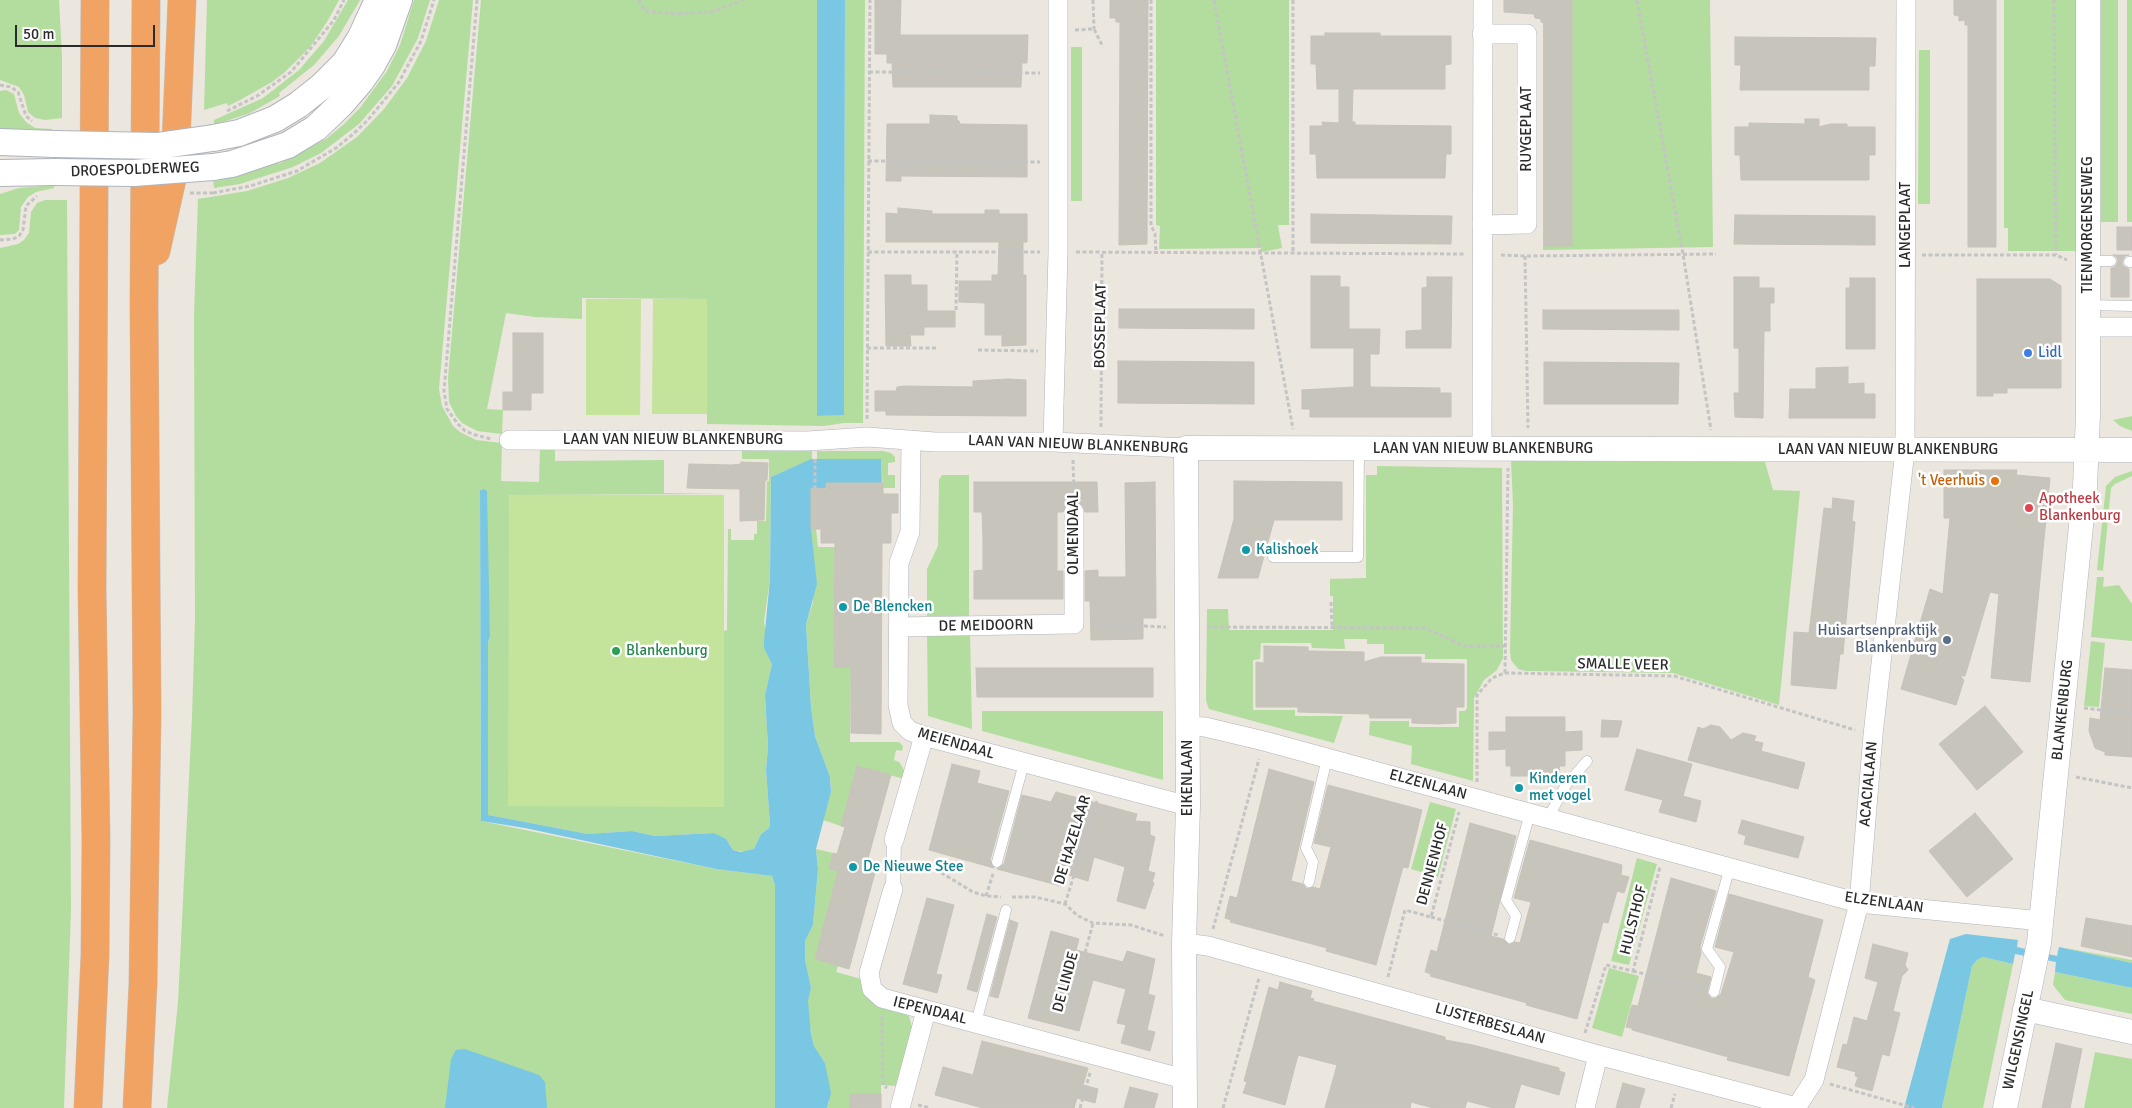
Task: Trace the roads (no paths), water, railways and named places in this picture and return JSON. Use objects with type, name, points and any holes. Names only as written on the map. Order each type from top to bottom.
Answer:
[{"type":"highway","points":[[86,0],[94,74]]},
{"type":"highway","points":[[88,1108],[96,841],[92,589],[96,0]]},
{"type":"highway","points":[[137,1108],[143,984],[146,854],[147,687],[144,305],[146,0]]},
{"type":"highway","points":[[144,305],[175,166],[182,0]]},
{"type":"main road","name":"DROESPOLDERWEG","points":[[0,142],[157,146],[239,133],[275,119],[298,105],[322,86],[345,63],[361,37],[378,0]]},
{"type":"main road","name":"DROESPOLDERWEG","points":[[0,174],[49,182],[213,167],[232,164],[288,145],[316,128],[342,104],[368,71],[383,45],[400,0]]},
{"type":"street","points":[[1053,442],[1058,252],[1058,0]]},
{"type":"street","points":[[1482,449],[1483,0]]},
{"type":"street","name":"LANGEPLAAT","points":[[1906,0],[1906,450]]},
{"type":"street","name":"TIENMORGENSEWEG","points":[[2087,449],[2088,316],[2096,264],[2088,0]]},
{"type":"street","name":"RUYGEPLAAT","points":[[1482,34],[1527,34],[1527,224],[1482,226]]},
{"type":"street","points":[[2088,316],[2132,327]]},
{"type":"street","name":"LAAN VAN NIEUW BLANKENBURG","points":[[509,440],[815,441],[867,437],[935,442],[1053,442],[1186,448],[2132,450]]},
{"type":"street","name":"MEIENDAAL","points":[[911,440],[910,532],[899,563],[898,710],[902,722],[910,731],[924,736],[1188,806]]},
{"type":"street","name":"EIKENLAAN","points":[[1185,1108],[1184,942],[1188,806],[1186,448]]},
{"type":"street","name":"BLANKENBURG","points":[[2033,971],[2042,921],[2086,486],[2087,449]]},
{"type":"street","name":"ACACIALAAN","points":[[1796,1107],[1814,1080],[1859,903],[1873,735],[1906,450]]},
{"type":"street","name":"OLMENDAAL","points":[[1074,512],[1074,624]]},
{"type":"street","name":"DE MEIDOORN","points":[[899,627],[1074,624]]},
{"type":"street","name":"ELZENLAAN","points":[[1188,726],[1205,727],[1264,741],[1859,903],[2042,921]]},
{"type":"street","name":"IEPENDAAL","points":[[924,736],[894,840],[893,889],[869,973],[872,988],[882,998],[926,1011],[1184,1079]]},
{"type":"street","name":"LIJSTERBESLAAN","points":[[1184,942],[1208,946],[1598,1055],[1796,1107]]},
{"type":"street","name":"WILGENSINGEL","points":[[2005,1108],[2033,971]]},
{"type":"street","points":[[2025,1009],[2132,1032]]},
{"type":"street","points":[[900,1108],[926,1011]]},
{"type":"street","points":[[1585,1108],[1598,1055]]},
{"type":"lane","points":[[2088,316],[2132,306]]},
{"type":"lane","points":[[1273,557],[1358,557],[1359,449]]},
{"type":"lane","points":[[1309,882],[1313,862],[1306,848],[1327,758]]},
{"type":"lane","points":[[1548,818],[1566,785],[1587,761]]},
{"type":"lane","points":[[997,862],[1024,763]]},
{"type":"lane","points":[[1510,938],[1516,916],[1506,900],[1530,813]]},
{"type":"lane","points":[[1714,992],[1720,967],[1707,949],[1730,867]]},
{"type":"lane","points":[[976,1023],[1006,910]]},
{"type":"water","points":[[817,0],[845,0],[844,415],[817,416]]},
{"type":"water","points":[[811,459],[881,459],[882,483],[826,483],[826,488],[811,489],[811,529],[817,584],[806,625],[811,707],[815,736],[830,777],[831,792],[816,849],[818,869],[813,925],[805,941],[805,960],[811,987],[808,1001],[811,1034],[814,1046],[825,1063],[831,1093],[827,1108],[775,1108],[775,885],[772,876],[716,869],[525,828],[481,821],[480,490],[484,489],[487,491],[490,636],[488,643],[488,815],[588,834],[632,831],[655,836],[714,833],[726,839],[733,850],[741,852],[754,849],[761,834],[769,828],[770,824],[766,770],[768,747],[765,695],[772,664],[764,648],[764,641],[770,579],[771,477]]},
{"type":"water","points":[[1966,934],[2018,940],[2017,947],[2057,956],[2059,947],[2132,963],[2132,988],[2055,972],[2056,962],[2015,954],[2013,964],[1983,957],[1977,960],[1972,966],[1942,1108],[1904,1108],[1950,939]]},
{"type":"water","points":[[465,1049],[539,1075],[545,1082],[547,1108],[445,1108],[451,1059],[456,1050]]},
{"type":"place","name":"Lidl","points":[[2028,353]]},
{"type":"place","name":"'t Veerhuis","points":[[1995,481]]},
{"type":"place","name":"Apotheek Blankenburg","points":[[2029,508]]},
{"type":"place","name":"Kalishoek","points":[[1246,550]]},
{"type":"place","name":"De Blencken","points":[[843,607]]},
{"type":"place","name":"Huisartsenpraktijk Blankenburg","points":[[1947,640]]},
{"type":"place","name":"Blankenburg","points":[[616,651]]},
{"type":"place","name":"Kinderen met vogel","points":[[1519,788]]},
{"type":"place","name":"De Nieuwe Stee","points":[[853,867]]}]
